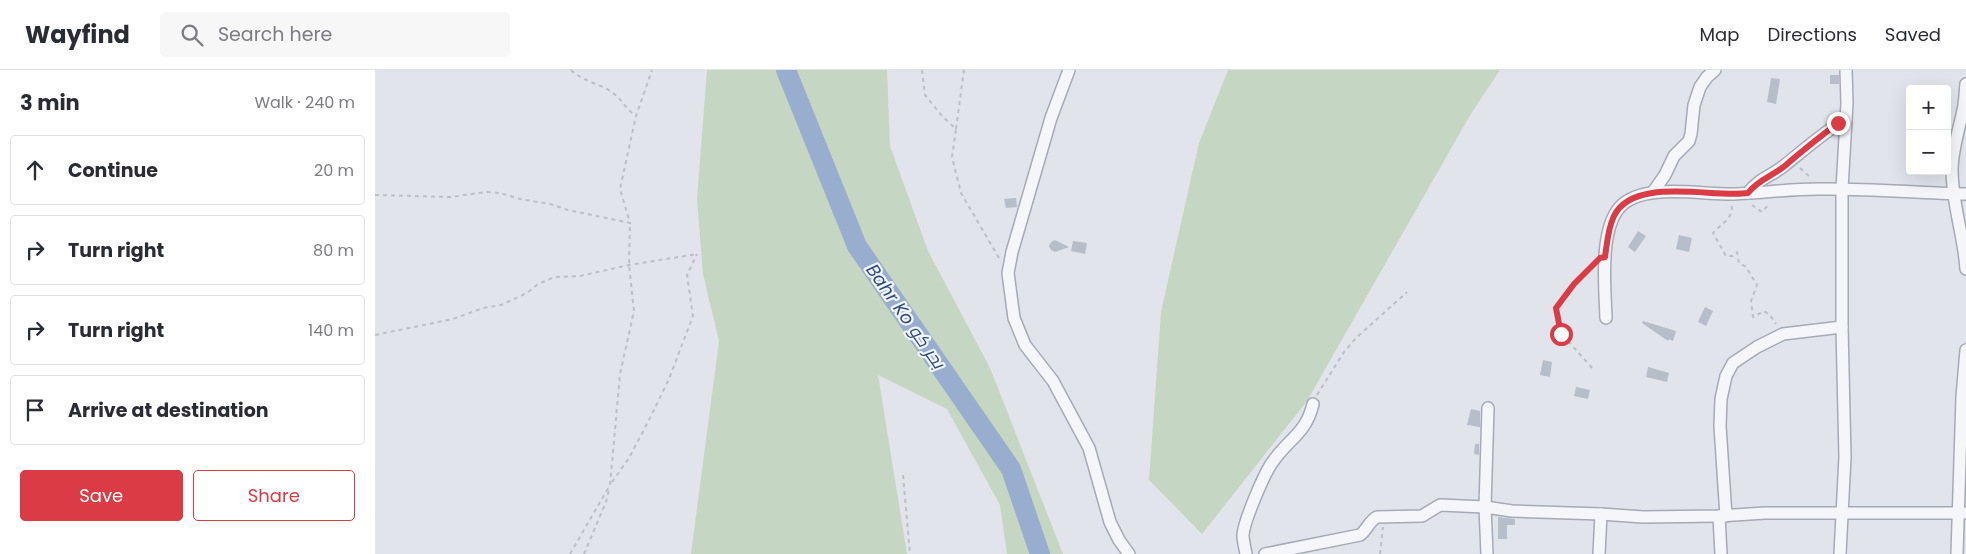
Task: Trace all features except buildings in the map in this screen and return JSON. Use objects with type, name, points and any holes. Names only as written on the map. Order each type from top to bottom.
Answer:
[{"type":"street","points":[[1069,70],[1044,142],[1008,272],[1014,318],[1025,345],[1053,381],[1089,448],[1110,522],[1129,554]]},
{"type":"street","points":[[1653,192],[1665,175],[1674,156],[1689,141],[1694,105],[1700,87],[1715,70]]},
{"type":"street","points":[[1840,554],[1845,457],[1842,327],[1842,188],[1847,70]]},
{"type":"street","points":[[1966,84],[1952,169],[1953,194],[1966,269]]},
{"type":"street","points":[[1748,193],[1761,179],[1780,169],[1846,118]]},
{"type":"street","points":[[1665,175],[1682,193]]},
{"type":"street","points":[[1606,318],[1605,257],[1611,224],[1620,207],[1627,200],[1637,195],[1653,192],[1731,194],[1818,188],[1966,194]]},
{"type":"street","points":[[1721,554],[1720,426],[1721,399],[1726,376],[1733,363],[1757,347],[1783,334],[1842,327]]},
{"type":"street","points":[[1957,554],[1962,513],[1962,397],[1966,350]]},
{"type":"street","points":[[1246,554],[1243,535],[1246,520],[1263,480],[1272,462],[1291,440],[1303,430],[1310,418],[1313,404]]},
{"type":"street","points":[[1487,554],[1485,507],[1488,408]]},
{"type":"street","points":[[1265,554],[1360,535],[1365,531],[1372,519],[1422,516],[1440,505],[1485,507],[1512,511],[1643,517],[1722,516],[1765,513],[1962,513]]},
{"type":"street","points":[[1599,554],[1601,514]]},
{"type":"path","points":[[571,70],[593,84],[613,93],[626,109],[636,116]]},
{"type":"path","points":[[584,554],[606,502],[610,485],[620,374],[633,311],[629,265],[630,223],[620,189],[636,116],[652,70]]},
{"type":"path","points":[[922,70],[925,94],[942,116],[956,129]]},
{"type":"path","points":[[965,70],[952,157],[961,193],[1008,272]]},
{"type":"path","points":[[1792,159],[1818,188]]},
{"type":"path","points":[[375,195],[451,197],[500,192],[520,199],[550,204],[568,210],[630,223]]},
{"type":"path","points":[[1731,194],[1732,213],[1725,223],[1715,230],[1713,233],[1714,237],[1726,256],[1733,256],[1737,252],[1739,262],[1746,268],[1757,285],[1751,301],[1753,317],[1764,311],[1770,315],[1783,334]]},
{"type":"path","points":[[375,335],[453,319],[483,308],[501,305],[527,293],[538,284],[555,277],[580,276],[629,265],[697,254],[687,274],[693,316],[669,379],[629,458],[610,485],[570,554]]},
{"type":"path","points":[[1592,368],[1561,334],[1556,308],[1574,284],[1600,258],[1605,257]]},
{"type":"path","points":[[1313,404],[1321,388],[1355,338],[1407,292]]},
{"type":"path","points":[[903,475],[910,554]]},
{"type":"path","points":[[1381,554],[1385,517]]},
{"type":"green space","points":[[707,70],[887,70],[890,146],[928,251],[990,368],[1063,554],[1007,554],[1000,505],[947,409],[878,375],[907,554],[691,554],[719,341],[703,274],[697,199]]},
{"type":"green space","points":[[1228,70],[1500,70],[1469,117],[1307,401],[1202,534],[1149,480],[1161,312],[1199,143]]},
{"type":"waterway","name":"Bahr Ko بحر كو","points":[[786,70],[857,246],[1011,469],[1040,554]]},
{"type":"route","points":[[1561,334],[1556,308],[1574,284],[1600,258],[1605,257],[1611,224],[1615,214],[1627,200],[1637,195],[1653,192],[1748,193],[1761,179],[1786,165],[1799,152],[1838,123]]}]
